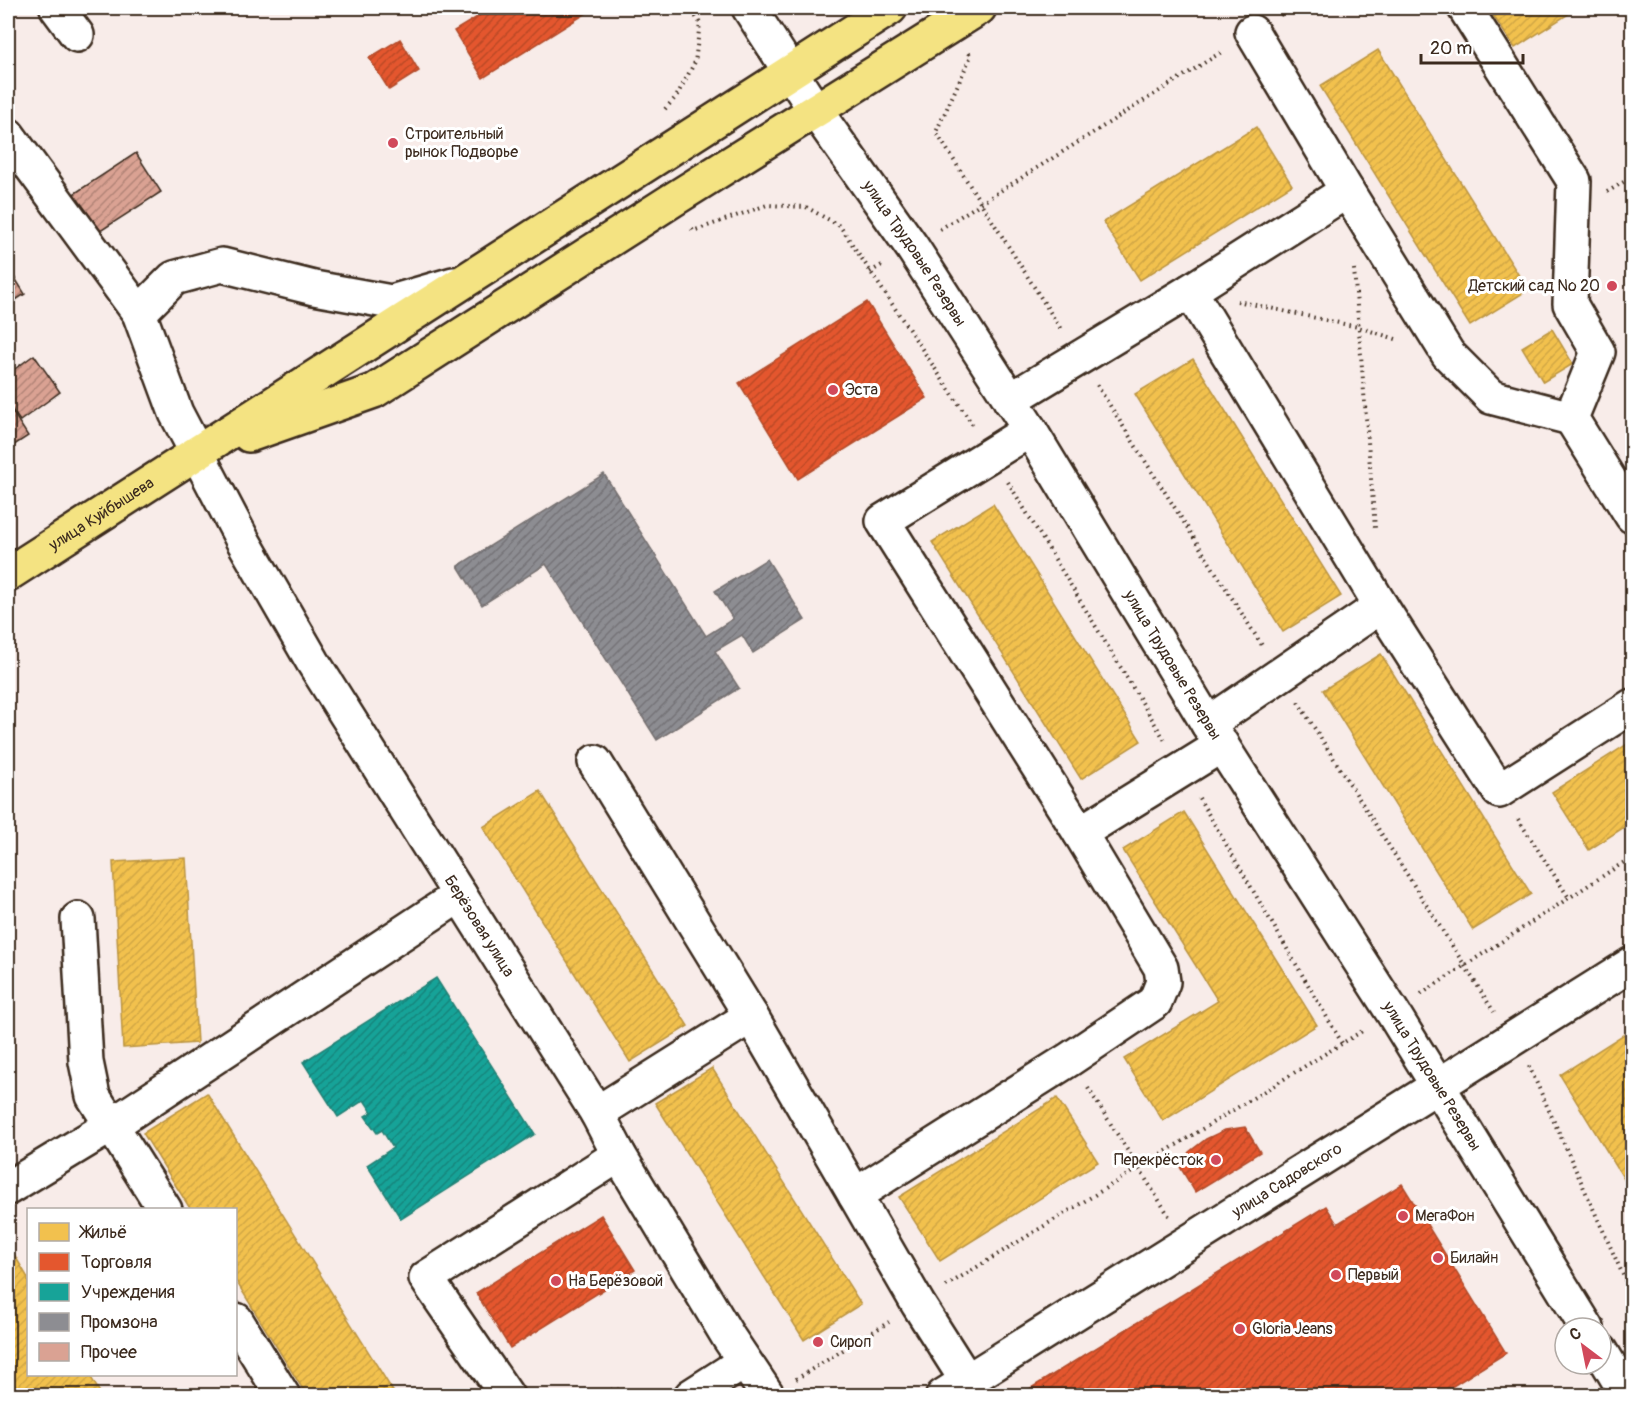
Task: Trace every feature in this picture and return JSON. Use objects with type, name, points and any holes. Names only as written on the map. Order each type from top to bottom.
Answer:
[{"type":"main road","points":[[196,453],[890,8]]},
{"type":"main road","points":[[196,453],[374,391],[979,8]]},
{"type":"main road","name":"улица Куйбышева","points":[[8,574],[196,453]]},
{"type":"street","points":[[57,8],[77,35]]},
{"type":"street","name":"улица Трудовые Резервы","points":[[749,8],[815,110],[912,247],[1011,400],[1215,735],[1393,1013],[1580,1316]]},
{"type":"street","points":[[1465,8],[1574,181],[1570,304],[1598,352],[1571,418]]},
{"type":"street","points":[[1252,32],[1448,354],[1491,397],[1571,418],[1632,516]]},
{"type":"street","name":"Берёзовая улица","points":[[8,135],[139,313],[176,413],[242,539],[313,662],[597,1113],[619,1155],[744,1362],[779,1389]]},
{"type":"street","points":[[1011,400],[1190,291],[1347,191]]},
{"type":"street","points":[[139,313],[174,278],[222,265],[314,288],[391,302],[467,281]]},
{"type":"street","points":[[1190,291],[1381,606],[1499,791],[1632,706]]},
{"type":"street","points":[[855,1196],[1155,1002],[1163,982],[1161,968],[1080,833],[883,521],[1030,430]]},
{"type":"street","points":[[1080,833],[1215,735],[1281,674],[1381,606]]},
{"type":"street","points":[[595,762],[751,1016],[918,1304],[955,1388]]},
{"type":"street","points":[[8,1188],[112,1125],[460,895]]},
{"type":"street","points":[[78,919],[86,1062],[93,1096],[164,1208]]},
{"type":"street","name":"улица Садовского","points":[[955,1388],[1632,964]]},
{"type":"street","points":[[597,1113],[751,1016]]},
{"type":"street","points":[[503,1395],[426,1278],[619,1155]]},
{"type":"street","points":[[237,1322],[283,1395]]},
{"type":"street","points":[[691,1395],[744,1362]]},
{"type":"street","points":[[1613,1367],[1628,1388]]},
{"type":"path","points":[[870,272],[1291,8]]},
{"type":"path","points":[[951,26],[970,56],[936,132],[1530,1067],[1632,1295]]},
{"type":"path","points":[[1353,259],[1375,537]]},
{"type":"path","points":[[1190,291],[1358,327],[1448,354]]},
{"type":"path","points":[[1499,791],[1569,898]]},
{"type":"path","points":[[779,1389],[1393,1013],[1632,857]]},
{"type":"path","points":[[1070,1059],[1187,1244]]},
{"type":"path","points":[[601,1395],[613,1389],[659,1395]]},
{"type":"building: Жильё","points":[[1488,8],[1578,8],[1515,48]]},
{"type":"building: Жильё","points":[[1378,50],[1528,290],[1470,326],[1320,86]]},
{"type":"building: Жильё","points":[[1256,127],[1292,185],[1140,280],[1103,222]]},
{"type":"building: Жильё","points":[[1552,329],[1573,364],[1543,382],[1522,347]]},
{"type":"building: Жильё","points":[[1193,359],[1341,596],[1283,632],[1135,394]]},
{"type":"building: Жильё","points":[[993,504],[1141,741],[1081,779],[932,542]]},
{"type":"building: Жильё","points":[[1381,654],[1531,894],[1473,930],[1323,690]]},
{"type":"building: Жильё","points":[[1632,741],[1632,822],[1589,850],[1552,792]]},
{"type":"building: Жильё","points":[[540,791],[688,1026],[630,1062],[483,827]]},
{"type":"building: Жильё","points":[[1184,812],[1317,1025],[1163,1121],[1124,1059],[1218,1001],[1123,850]]},
{"type":"building: Жильё","points":[[186,858],[197,1043],[123,1048],[113,862]]},
{"type":"building: Жильё","points":[[1632,1029],[1632,1192],[1560,1075]]},
{"type":"building: Жильё","points":[[712,1068],[861,1304],[804,1340],[655,1103]]},
{"type":"building: Жильё","points":[[207,1093],[396,1396],[307,1396],[237,1283],[237,1208],[190,1208],[143,1133]]},
{"type":"building: Жильё","points":[[1057,1098],[1098,1162],[940,1261],[899,1197]]},
{"type":"building: Жильё","points":[[8,1244],[27,1276],[27,1376],[90,1376],[102,1396],[21,1396],[8,1374]]},
{"type":"building: Торговля","points":[[492,8],[593,9],[483,78],[454,31]]},
{"type":"building: Торговля","points":[[400,39],[419,71],[389,90],[369,58]]},
{"type":"building: Торговля","name":"Эста","points":[[867,302],[927,398],[798,479],[739,383]]},
{"type":"building: Торговля","name":"Перекрёсток","points":[[1245,1127],[1260,1152],[1195,1192],[1180,1167],[1189,1152],[1206,1139],[1225,1130]]},
{"type":"building: Торговля","name":"Первый","points":[[1402,1184],[1506,1353],[1437,1396],[1018,1396],[1326,1206],[1337,1224]]},
{"type":"building: Торговля","name":"На Берёзовой","points":[[601,1215],[635,1270],[510,1348],[476,1293]]},
{"type":"building: Учреждения","points":[[436,978],[535,1134],[401,1219],[367,1165],[393,1148],[382,1130],[377,1133],[365,1116],[372,1112],[364,1100],[338,1117],[303,1062]]},
{"type":"building: Промзона","points":[[604,474],[706,636],[733,619],[715,591],[767,559],[805,620],[753,653],[742,635],[715,651],[739,688],[657,740],[546,564],[482,605],[458,566]]},
{"type":"building: Прочее","points":[[136,153],[161,192],[91,237],[66,199]]},
{"type":"building: Прочее","points":[[8,267],[25,294],[8,305]]},
{"type":"building: Прочее","points":[[34,355],[60,392],[20,421],[8,404],[8,374]]},
{"type":"building: Прочее","points":[[8,405],[28,436],[8,449]]},
{"type":"place","name":"Строительный рынок Подворье","points":[[393,143]]},
{"type":"place","name":"Детский сад № 20","points":[[1612,286]]},
{"type":"place","name":"Эста","points":[[833,390]]},
{"type":"place","name":"Перекрёсток","points":[[1216,1160]]},
{"type":"place","name":"МегаФон","points":[[1403,1216]]},
{"type":"place","name":"Билайн","points":[[1438,1258]]},
{"type":"place","name":"Первый","points":[[1336,1275]]},
{"type":"place","name":"На Берёзовой","points":[[556,1281]]},
{"type":"place","name":"Gloria Jeans","points":[[1240,1329]]},
{"type":"place","name":"Сироп","points":[[818,1342]]}]
